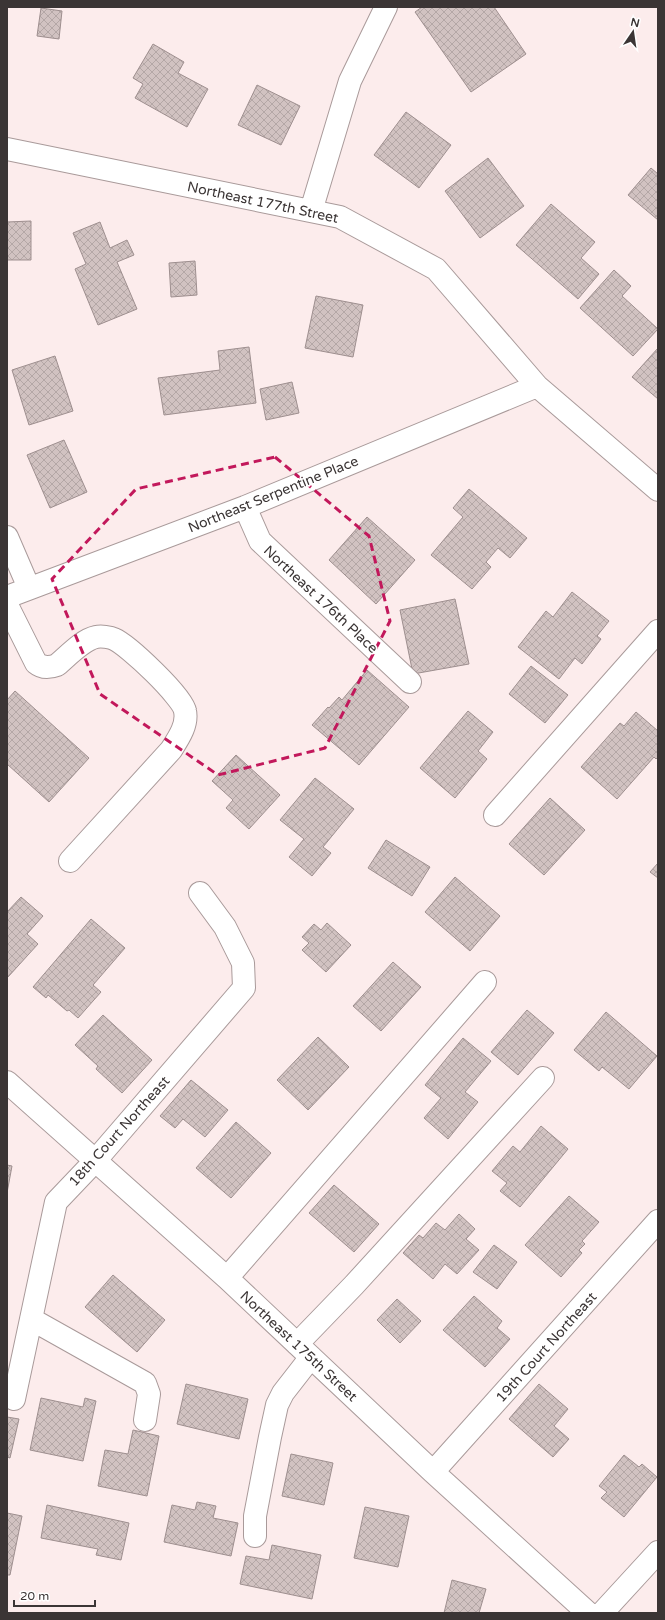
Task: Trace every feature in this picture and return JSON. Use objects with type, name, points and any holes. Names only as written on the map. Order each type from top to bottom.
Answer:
[{"type":"street","points":[[311,211],[350,81],[386,7]]},
{"type":"street","name":"Northeast 177th Street","points":[[7,149],[340,218],[436,269],[538,386],[658,490]]},
{"type":"street","name":"Northeast Serpentine Place","points":[[7,597],[245,506],[538,386]]},
{"type":"street","name":"Northeast 176th Place","points":[[245,506],[260,541],[410,682]]},
{"type":"street","points":[[7,537],[29,588]]},
{"type":"street","points":[[7,605],[36,663],[40,666],[51,667],[57,665],[89,639],[98,636],[113,638],[125,645],[179,698],[185,710],[182,731],[171,750],[70,861]]},
{"type":"street","points":[[495,815],[658,630]]},
{"type":"street","name":"18th Court Northeast","points":[[14,1399],[56,1202],[95,1161],[244,988],[243,963],[225,928],[200,893]]},
{"type":"street","points":[[226,1278],[485,982]]},
{"type":"street","points":[[255,1536],[255,1516],[277,1405],[304,1350],[354,1286],[543,1078]]},
{"type":"street","name":"Northeast 175th Street","points":[[7,1082],[226,1278],[433,1472],[588,1613]]},
{"type":"street","name":"19th Court Northeast","points":[[433,1472],[658,1221]]},
{"type":"street","points":[[31,1319],[145,1383],[149,1394],[145,1420]]},
{"type":"street","points":[[602,1613],[658,1552]]},
{"type":"highlighted area","points":[[275,457],[369,536],[390,621],[325,748],[218,775],[100,694],[52,579],[136,489]]},
{"type":"building","points":[[422,7],[494,7],[526,54],[471,92],[415,12]]},
{"type":"building","points":[[41,8],[62,11],[59,39],[37,36]]},
{"type":"building","points":[[153,44],[184,62],[178,73],[208,89],[187,127],[135,98],[143,84],[133,78]]},
{"type":"building","points":[[257,85],[300,106],[281,145],[238,125]]},
{"type":"building","points":[[406,112],[451,145],[419,188],[374,155]]},
{"type":"building","points":[[488,158],[524,206],[480,238],[445,191]]},
{"type":"building","points":[[651,168],[658,174],[658,220],[628,195]]},
{"type":"building","points":[[551,204],[595,242],[581,258],[599,274],[578,299],[516,245]]},
{"type":"building","points":[[31,221],[31,260],[7,260],[7,222]]},
{"type":"building","points":[[100,222],[110,248],[127,240],[134,255],[117,262],[137,309],[98,325],[75,269],[86,264],[73,233]]},
{"type":"building","points":[[195,261],[197,295],[171,297],[169,263]]},
{"type":"building","points":[[614,270],[631,286],[622,296],[658,329],[633,356],[580,308]]},
{"type":"building","points":[[316,296],[363,305],[353,357],[305,348]]},
{"type":"building","points":[[249,347],[256,403],[164,415],[158,378],[220,370],[218,351]]},
{"type":"building","points":[[658,348],[658,399],[632,377]]},
{"type":"building","points":[[55,356],[73,411],[29,425],[12,370]]},
{"type":"building","points":[[292,382],[299,413],[266,420],[260,389]]},
{"type":"building","points":[[64,440],[87,492],[50,508],[27,455]]},
{"type":"building","points":[[469,489],[527,538],[510,558],[498,548],[486,562],[491,567],[472,589],[431,555],[463,517],[453,508]]},
{"type":"building","points":[[367,517],[415,560],[376,604],[329,560]]},
{"type":"building","points":[[572,592],[609,621],[597,636],[601,639],[582,664],[575,658],[559,679],[518,647],[546,611],[553,617]]},
{"type":"building","points":[[455,599],[469,664],[413,674],[400,610]]},
{"type":"building","points":[[531,666],[568,695],[545,723],[509,694]]},
{"type":"building","points":[[367,670],[409,707],[359,765],[312,725],[339,697],[342,700]]},
{"type":"building","points":[[15,691],[89,758],[49,802],[7,764],[7,700]]},
{"type":"building","points":[[468,711],[493,732],[478,751],[487,759],[455,798],[420,768]]},
{"type":"building","points":[[636,712],[658,731],[658,757],[656,759],[654,757],[617,799],[581,767],[620,723],[624,726]]},
{"type":"building","points":[[236,755],[280,795],[249,829],[226,808],[233,800],[212,781]]},
{"type":"building","points":[[315,778],[354,809],[323,847],[331,853],[312,876],[289,857],[304,839],[280,820]]},
{"type":"building","points":[[550,798],[585,830],[544,875],[509,844]]},
{"type":"building","points":[[386,840],[430,867],[412,896],[368,868]]},
{"type":"building","points":[[658,863],[658,878],[650,872]]},
{"type":"building","points":[[455,877],[500,916],[470,951],[425,912]]},
{"type":"building","points":[[21,897],[43,916],[27,934],[38,944],[8,977],[7,912]]},
{"type":"building","points":[[91,919],[125,948],[93,985],[101,992],[78,1018],[48,995],[46,998],[33,987]]},
{"type":"building","points":[[327,923],[351,945],[326,972],[302,950],[309,943],[302,937],[314,924],[321,930]]},
{"type":"building","points":[[393,962],[421,987],[381,1031],[353,1006]]},
{"type":"building","points":[[527,1010],[554,1033],[518,1075],[491,1052]]},
{"type":"building","points":[[606,1012],[657,1056],[629,1089],[602,1067],[599,1071],[574,1050]]},
{"type":"building","points":[[103,1015],[152,1060],[122,1093],[96,1069],[98,1066],[75,1045]]},
{"type":"building","points":[[318,1037],[349,1067],[308,1110],[277,1080]]},
{"type":"building","points":[[463,1038],[491,1061],[465,1092],[478,1102],[448,1139],[424,1118],[441,1098],[425,1085]]},
{"type":"building","points":[[191,1080],[228,1110],[205,1137],[183,1119],[175,1128],[160,1116]]},
{"type":"building","points":[[236,1122],[271,1153],[231,1198],[196,1168]]},
{"type":"building","points":[[541,1126],[568,1149],[520,1207],[500,1191],[507,1183],[492,1171],[513,1146],[520,1152]]},
{"type":"building","points":[[7,1165],[12,1166],[7,1193]]},
{"type":"building","points":[[334,1185],[379,1224],[354,1252],[309,1213]]},
{"type":"building","points":[[569,1196],[599,1222],[582,1241],[585,1244],[579,1250],[582,1253],[561,1277],[525,1245]]},
{"type":"building","points":[[459,1214],[475,1229],[466,1239],[479,1250],[457,1274],[445,1264],[433,1279],[403,1253],[419,1235],[423,1238],[436,1223],[445,1230]]},
{"type":"building","points":[[494,1245],[517,1262],[497,1289],[473,1272]]},
{"type":"building","points":[[113,1275],[165,1320],[137,1352],[85,1307]]},
{"type":"building","points":[[474,1296],[502,1321],[497,1328],[510,1339],[485,1367],[443,1330]]},
{"type":"building","points":[[397,1299],[421,1321],[400,1343],[377,1320]]},
{"type":"building","points":[[186,1384],[248,1399],[239,1439],[177,1424]]},
{"type":"building","points":[[539,1384],[568,1409],[554,1426],[569,1439],[553,1457],[509,1419]]},
{"type":"building","points":[[41,1398],[83,1407],[85,1398],[96,1401],[83,1461],[30,1450]]},
{"type":"building","points":[[7,1417],[19,1419],[10,1458],[7,1457]]},
{"type":"building","points":[[133,1430],[159,1436],[147,1496],[98,1486],[105,1450],[128,1454]]},
{"type":"building","points":[[291,1454],[333,1463],[324,1505],[282,1496]]},
{"type":"building","points":[[624,1455],[639,1467],[642,1464],[657,1477],[624,1517],[601,1498],[607,1492],[599,1486]]},
{"type":"building","points":[[197,1502],[216,1506],[213,1518],[238,1523],[231,1556],[164,1542],[172,1505],[195,1510]]},
{"type":"building","points":[[47,1505],[129,1523],[121,1560],[96,1555],[98,1549],[41,1538]]},
{"type":"building","points":[[365,1507],[409,1516],[398,1567],[354,1558]]},
{"type":"building","points":[[7,1513],[22,1516],[10,1575],[7,1575]]},
{"type":"building","points":[[272,1545],[321,1555],[312,1599],[240,1584],[246,1556],[269,1560]]},
{"type":"building","points":[[452,1580],[486,1589],[479,1613],[444,1613]]}]
